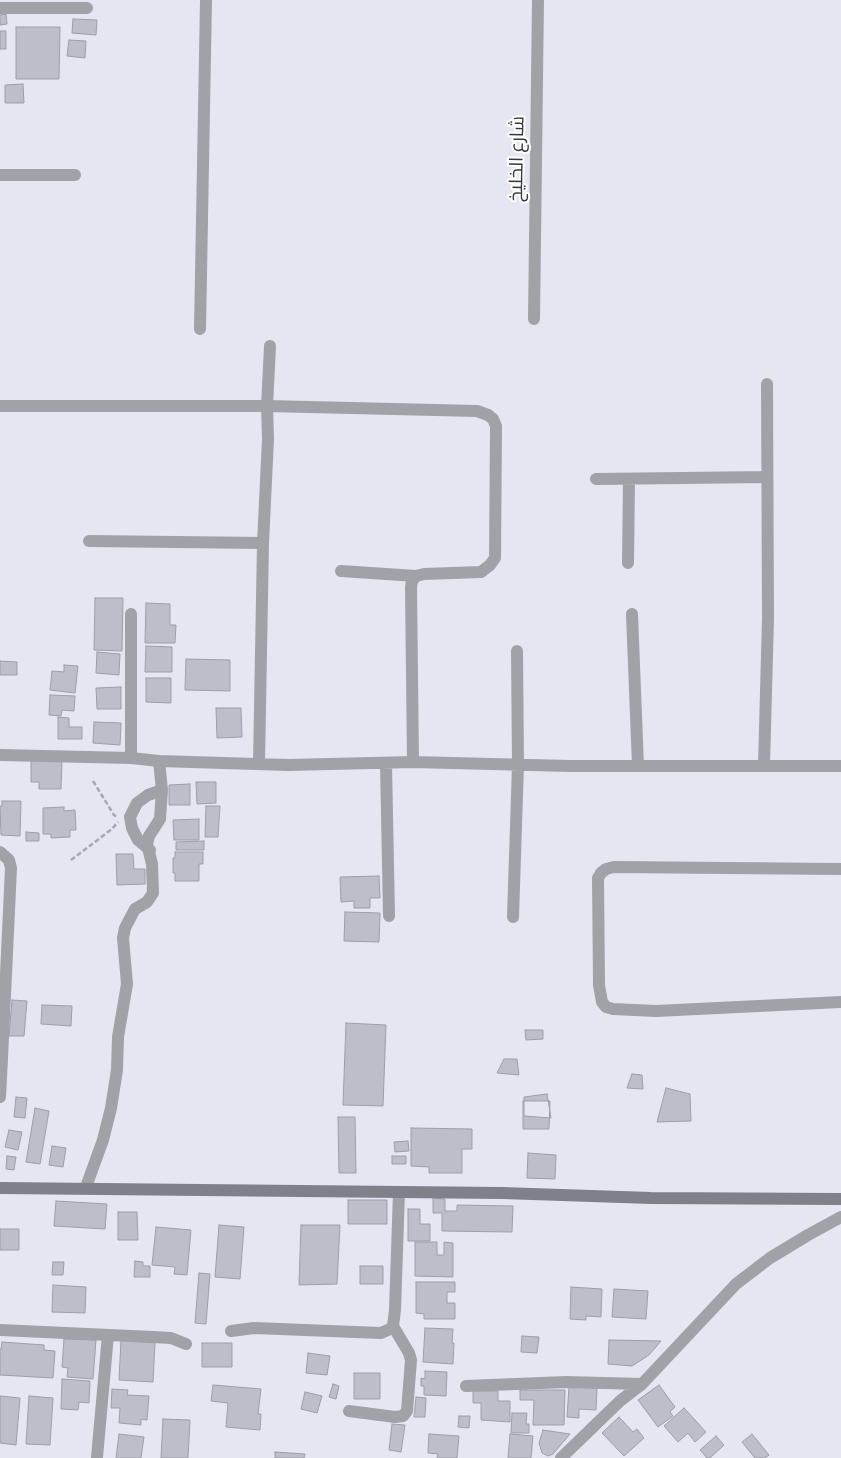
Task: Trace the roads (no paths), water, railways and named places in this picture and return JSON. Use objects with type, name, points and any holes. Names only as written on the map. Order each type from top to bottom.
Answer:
[{"type":"street","points":[[200,329],[206,0]]},
{"type":"street","name":"شارع الخليخ","points":[[534,319],[538,0]]},
{"type":"street","points":[[0,8],[88,8]]},
{"type":"street","points":[[0,175],[75,175]]},
{"type":"street","points":[[258,763],[262,543],[268,439],[267,406],[270,346]]},
{"type":"street","points":[[764,765],[768,618],[767,384]]},
{"type":"street","points":[[0,406],[267,406],[477,411],[493,419],[496,426],[495,558],[490,565],[481,572],[424,574],[416,576],[340,571]]},
{"type":"street","points":[[596,479],[767,478]]},
{"type":"street","points":[[628,563],[629,479]]},
{"type":"street","points":[[89,541],[262,543]]},
{"type":"street","points":[[413,762],[411,587],[412,580],[416,576]]},
{"type":"street","points":[[131,614],[131,758]]},
{"type":"street","points":[[632,614],[638,766]]},
{"type":"street","points":[[513,917],[518,765],[517,651]]},
{"type":"street","points":[[0,754],[288,764],[413,762],[518,765],[841,766]]},
{"type":"street","points":[[86,1187],[103,1140],[112,1099],[118,1037],[127,984],[123,938],[125,928],[135,909],[147,902],[153,893],[152,864],[147,844],[149,836],[160,819],[162,790],[159,761]]},
{"type":"street","points":[[386,763],[389,916]]},
{"type":"street","points":[[150,850],[138,840],[132,828],[130,817],[137,803],[148,795],[162,790]]},
{"type":"street","points":[[0,852],[9,860],[11,868],[0,1097]]},
{"type":"street","points":[[841,869],[614,867],[606,869],[598,878],[598,897],[599,985],[602,1002],[606,1007],[656,1011],[841,1002]]},
{"type":"street","points":[[0,1188],[86,1187],[652,1198],[841,1199]]},
{"type":"street","points":[[350,1411],[395,1417],[403,1416],[407,1411],[411,1360],[409,1353],[393,1326],[399,1192]]},
{"type":"street","points":[[561,1458],[620,1401],[642,1384],[736,1284],[770,1258],[841,1217]]},
{"type":"street","points":[[231,1331],[254,1328],[381,1333],[387,1332],[393,1326]]},
{"type":"street","points":[[0,1330],[170,1338],[186,1344]]},
{"type":"street","points":[[97,1457],[108,1336]]},
{"type":"street","points":[[466,1386],[566,1382],[642,1384]]}]
